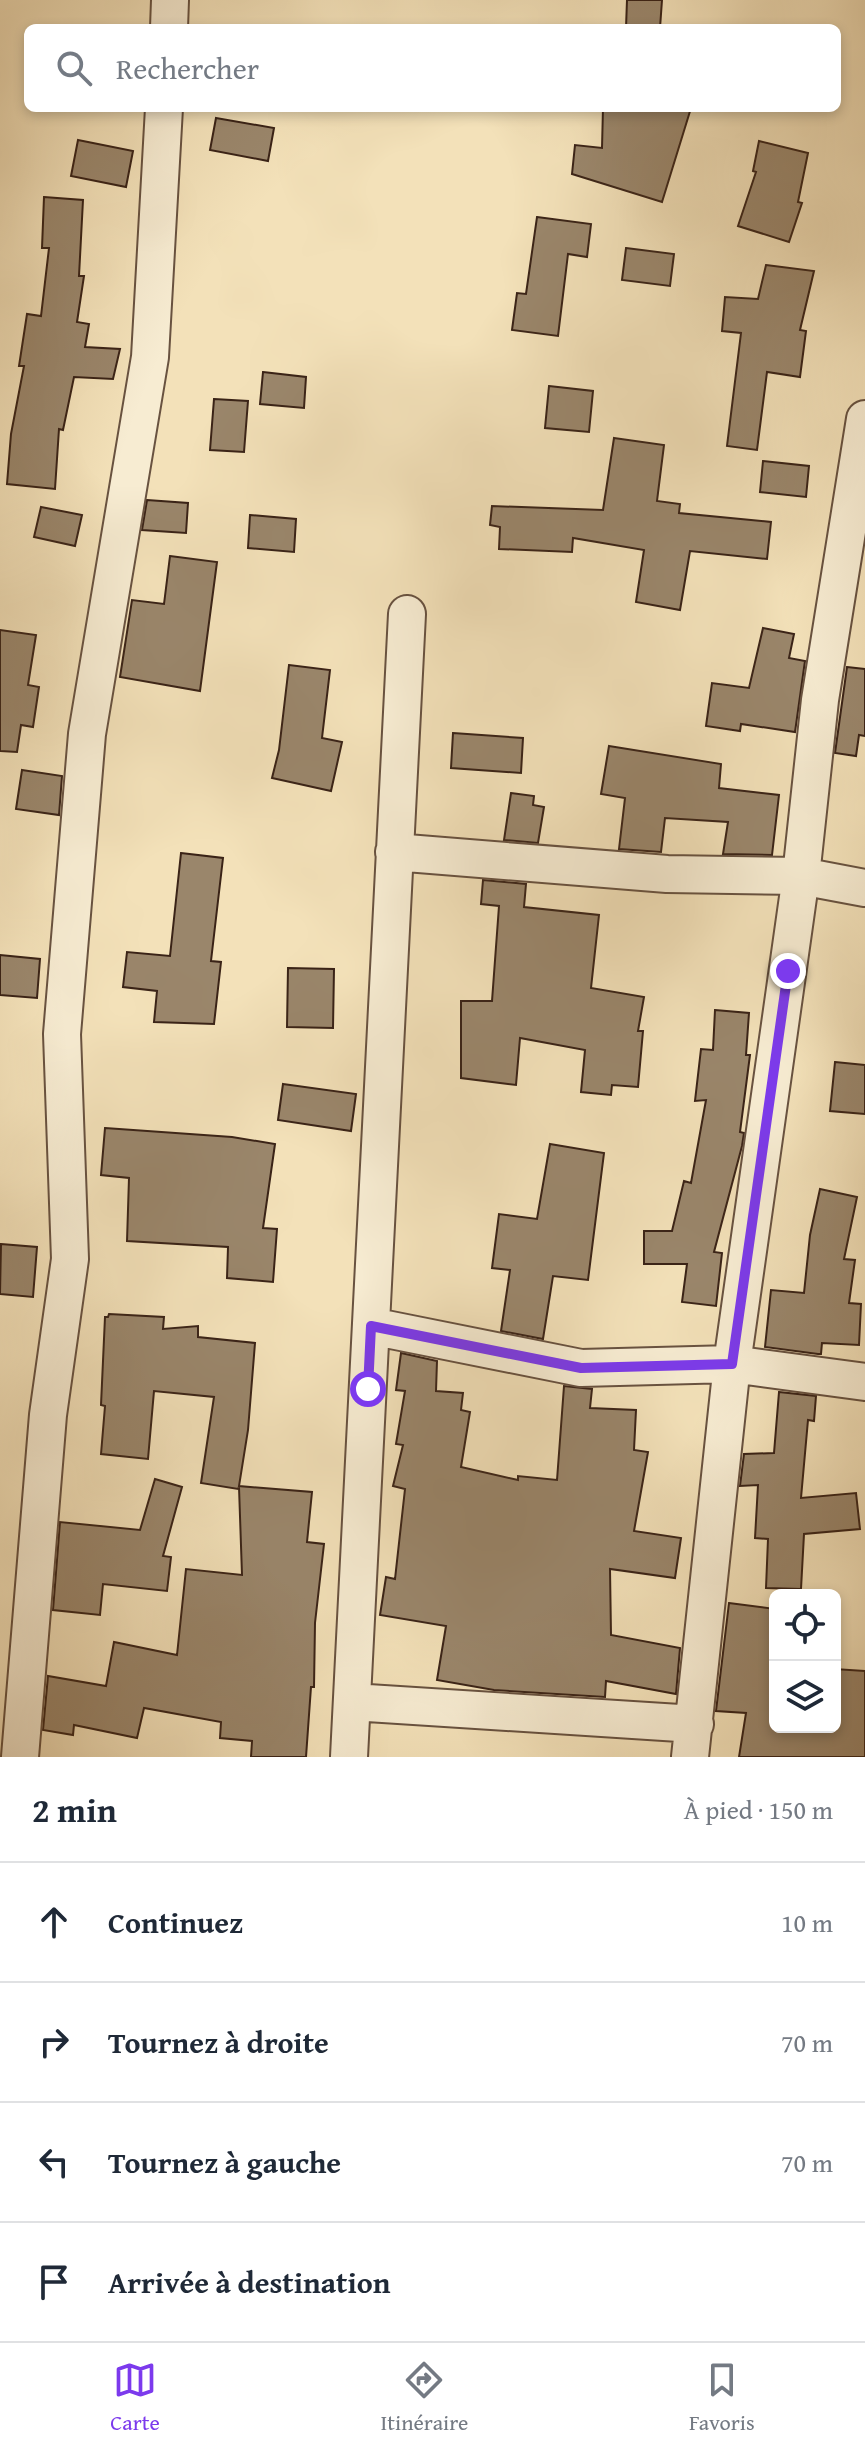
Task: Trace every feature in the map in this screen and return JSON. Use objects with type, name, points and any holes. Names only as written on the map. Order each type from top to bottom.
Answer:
[{"type":"street","points":[[169,24],[170,0]]},
{"type":"street","points":[[20,1757],[48,1415],[70,1259],[62,1034],[87,734],[150,357],[164,112]]},
{"type":"street","points":[[352,1702],[692,1740],[732,1364],[801,876],[820,700],[865,419]]},
{"type":"street","points":[[349,1757],[407,614]]},
{"type":"street","points":[[394,852],[667,874],[801,876],[865,888]]},
{"type":"street","points":[[371,1326],[581,1368],[732,1364],[865,1382]]},
{"type":"building","points":[[627,0],[662,0],[660,24],[626,24]]},
{"type":"building","points":[[603,112],[690,112],[662,202],[572,174],[575,145],[602,148]]},
{"type":"building","points":[[216,118],[274,128],[268,161],[210,150]]},
{"type":"building","points":[[78,140],[133,151],[126,187],[71,176]]},
{"type":"building","points":[[759,141],[808,153],[798,202],[802,203],[789,242],[738,226],[756,172],[753,171]]},
{"type":"building","points":[[44,197],[83,200],[79,276],[84,276],[77,322],[89,324],[85,347],[120,349],[113,379],[74,377],[63,430],[59,429],[55,489],[7,484],[11,434],[24,366],[19,366],[27,314],[41,316],[49,248],[42,248]]},
{"type":"building","points":[[537,217],[591,224],[587,257],[568,254],[558,336],[512,330],[517,293],[526,294]]},
{"type":"building","points":[[626,248],[674,254],[670,286],[622,280]]},
{"type":"building","points":[[766,265],[814,271],[800,330],[806,331],[800,377],[767,372],[757,450],[727,446],[741,333],[722,331],[725,297],[758,299]]},
{"type":"building","points":[[263,372],[306,377],[304,408],[260,404]]},
{"type":"building","points":[[549,386],[593,391],[589,432],[545,428]]},
{"type":"building","points":[[214,399],[248,401],[244,452],[210,450]]},
{"type":"building","points":[[614,438],[664,445],[657,501],[680,504],[679,513],[771,522],[767,559],[690,551],[680,610],[636,602],[644,550],[573,538],[572,552],[499,549],[500,527],[490,525],[492,506],[603,510]]},
{"type":"building","points":[[763,461],[809,466],[806,497],[760,492]]},
{"type":"building","points":[[147,500],[188,503],[186,533],[142,530]]},
{"type":"building","points":[[41,507],[82,515],[75,546],[34,537]]},
{"type":"building","points":[[250,515],[296,519],[294,552],[248,548]]},
{"type":"building","points":[[170,556],[217,562],[200,691],[120,677],[132,600],[164,604]]},
{"type":"building","points":[[763,628],[794,634],[789,658],[805,661],[795,732],[741,724],[740,731],[706,726],[712,683],[749,688]]},
{"type":"building","points":[[0,630],[36,635],[28,685],[39,687],[33,727],[21,725],[17,752],[0,751]]},
{"type":"building","points":[[289,665],[330,670],[322,738],[342,742],[331,791],[272,778],[279,750]]},
{"type":"building","points":[[847,667],[865,669],[865,736],[859,735],[856,756],[835,753]]},
{"type":"building","points":[[453,733],[523,738],[521,773],[451,768]]},
{"type":"building","points":[[609,746],[721,764],[719,788],[779,795],[772,855],[723,854],[728,822],[665,818],[661,852],[619,849],[625,798],[601,794]]},
{"type":"building","points":[[22,770],[62,776],[59,815],[16,809]]},
{"type":"building","points":[[511,793],[534,796],[533,805],[544,807],[538,843],[504,840]]},
{"type":"building","points":[[181,853],[223,858],[211,961],[221,962],[214,1024],[154,1022],[157,991],[123,987],[127,952],[170,956]]},
{"type":"building","points":[[483,880],[526,884],[524,907],[599,915],[591,988],[644,997],[638,1031],[643,1031],[638,1087],[612,1085],[611,1095],[581,1092],[585,1050],[520,1038],[516,1085],[461,1078],[461,1001],[492,1001],[499,906],[481,904]]},
{"type":"building","points":[[0,955],[40,959],[37,998],[0,995]]},
{"type":"building","points":[[288,968],[334,969],[333,1028],[287,1027]]},
{"type":"building","points":[[715,1010],[749,1013],[746,1055],[750,1055],[740,1132],[744,1133],[742,1146],[714,1252],[722,1253],[716,1306],[682,1302],[687,1264],[644,1264],[644,1231],[672,1231],[684,1181],[691,1183],[706,1100],[695,1101],[701,1049],[713,1050]]},
{"type":"building","points":[[835,1062],[865,1065],[865,1114],[830,1111]]},
{"type":"building","points":[[283,1084],[356,1094],[351,1131],[278,1120]]},
{"type":"building","points":[[105,1128],[232,1137],[275,1144],[263,1228],[277,1229],[273,1282],[227,1278],[228,1247],[127,1241],[129,1178],[101,1175]]},
{"type":"building","points":[[550,1144],[604,1153],[588,1280],[553,1276],[543,1339],[501,1331],[510,1270],[492,1268],[499,1214],[537,1219]]},
{"type":"building","points":[[820,1189],[857,1197],[844,1259],[855,1260],[849,1303],[861,1304],[859,1345],[822,1343],[821,1354],[765,1347],[771,1290],[804,1293],[810,1235]]},
{"type":"building","points":[[1,1244],[37,1247],[33,1297],[0,1294]]},
{"type":"building","points":[[109,1314],[164,1317],[163,1329],[198,1326],[198,1337],[255,1343],[248,1430],[239,1486],[312,1492],[307,1542],[324,1544],[306,1757],[251,1757],[252,1741],[220,1738],[221,1722],[144,1708],[137,1738],[74,1725],[73,1735],[43,1730],[48,1676],[106,1686],[114,1642],[177,1655],[186,1569],[242,1575],[239,1487],[201,1483],[214,1397],[154,1391],[148,1459],[101,1454],[105,1406],[101,1405],[105,1317]]},
{"type":"building","points":[[401,1353],[437,1361],[436,1391],[463,1393],[461,1410],[470,1412],[461,1467],[518,1480],[518,1476],[557,1480],[564,1386],[592,1389],[590,1408],[636,1410],[634,1450],[648,1452],[634,1531],[681,1538],[675,1578],[610,1569],[611,1635],[680,1648],[676,1694],[606,1681],[605,1697],[494,1690],[437,1680],[446,1626],[380,1615],[386,1577],[395,1579],[405,1489],[393,1486],[403,1445],[396,1444],[405,1391],[396,1390]]},
{"type":"building","points":[[779,1392],[816,1396],[814,1421],[808,1420],[801,1498],[856,1493],[860,1529],[804,1534],[801,1589],[766,1588],[768,1539],[755,1538],[758,1485],[740,1486],[744,1454],[774,1453]]},
{"type":"building","points":[[155,1479],[182,1487],[163,1556],[171,1557],[167,1591],[103,1584],[100,1615],[53,1610],[60,1522],[140,1530]]},
{"type":"building","points":[[729,1603],[769,1608],[769,1733],[841,1733],[841,1669],[865,1671],[865,1757],[739,1757],[746,1713],[716,1711]]},
{"type":"route","points":[[368,1389],[371,1326],[581,1368],[732,1364],[788,971]]}]
